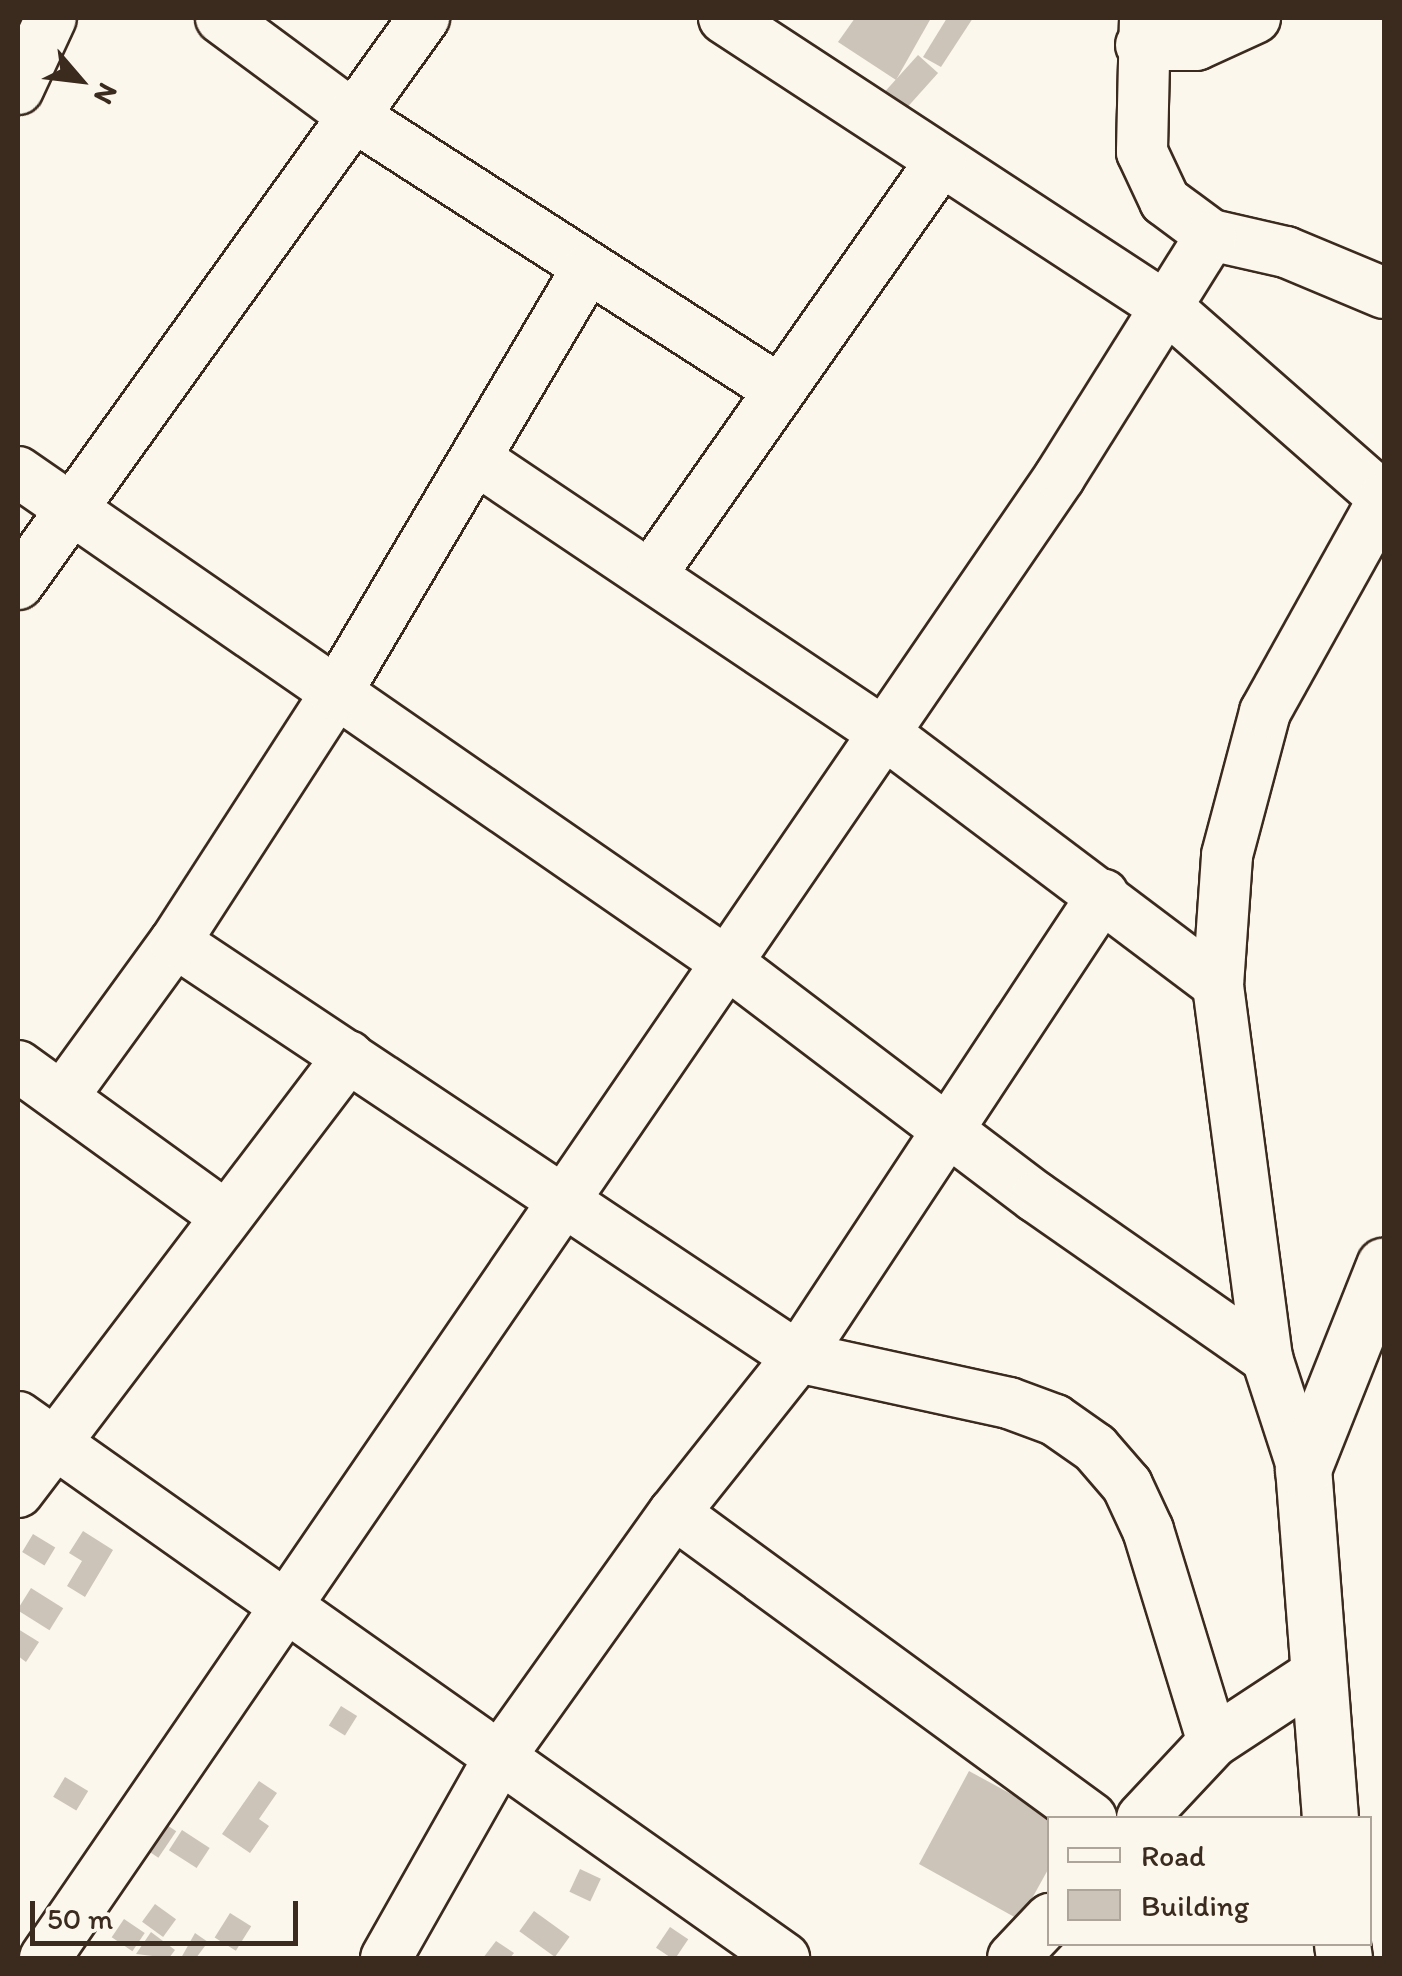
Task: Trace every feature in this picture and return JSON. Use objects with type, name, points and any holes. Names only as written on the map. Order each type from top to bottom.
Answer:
[{"type":"highway","points":[[1330,1816],[1315,1676],[1303,1469],[1384,1265]]},
{"type":"street","points":[[20,82],[51,18]]},
{"type":"street","points":[[221,18],[352,115],[586,270],[778,389]]},
{"type":"street","points":[[18,584],[424,18]]},
{"type":"street","points":[[724,18],[1170,310],[1384,498],[1265,712],[1226,855],[1218,985],[1267,1358],[1303,1469]]},
{"type":"street","points":[[1256,18],[1196,44],[1143,31],[1142,152],[1165,200],[1211,235],[1286,252],[1384,293]]},
{"type":"street","points":[[652,573],[941,161]]},
{"type":"street","points":[[44,1958],[884,733],[1170,310],[1211,235]]},
{"type":"street","points":[[63,1096],[175,942],[335,695],[586,270]]},
{"type":"street","points":[[476,459],[652,573],[884,733],[1104,895],[1218,985]]},
{"type":"street","points":[[18,472],[726,962],[949,1131],[1267,1358]]},
{"type":"street","points":[[386,1958],[499,1758],[674,1513],[798,1357],[1104,895]]},
{"type":"street","points":[[175,942],[564,1195],[798,1357],[1009,1403],[1055,1420],[1095,1448],[1127,1485],[1148,1530],[1213,1742]]},
{"type":"street","points":[[18,1492],[37,1430],[225,1216],[349,1056]]},
{"type":"street","points":[[18,1066],[225,1216]]},
{"type":"street","points":[[37,1430],[284,1610],[784,1958]]},
{"type":"street","points":[[674,1513],[1088,1816]]},
{"type":"street","points":[[1144,1816],[1213,1742],[1315,1676]]},
{"type":"street","points":[[1013,1958],[1047,1922]]},
{"type":"building","points":[[855,18],[931,18],[896,80],[838,42]]},
{"type":"building","points":[[947,18],[973,18],[941,67],[923,57]]},
{"type":"building","points":[[918,55],[938,73],[900,115],[880,97]]},
{"type":"building","points":[[83,1531],[113,1550],[85,1597],[67,1586],[82,1561],[69,1553]]},
{"type":"building","points":[[33,1534],[55,1547],[44,1565],[22,1552]]},
{"type":"building","points":[[31,1588],[63,1608],[49,1630],[18,1611]]},
{"type":"building","points":[[18,1629],[39,1642],[26,1662],[18,1656]]},
{"type":"building","points":[[341,1706],[357,1716],[345,1736],[329,1726]]},
{"type":"building","points":[[969,1771],[1051,1816],[1047,1816],[1047,1871],[1020,1920],[919,1864]]},
{"type":"building","points":[[65,1777],[88,1791],[76,1811],[53,1797]]},
{"type":"building","points":[[259,1781],[277,1793],[259,1819],[269,1826],[250,1853],[222,1834]]},
{"type":"building","points":[[158,1819],[176,1831],[158,1858],[140,1846]]},
{"type":"building","points":[[182,1830],[210,1848],[197,1868],[169,1850]]},
{"type":"building","points":[[580,1869],[601,1879],[590,1901],[569,1892]]},
{"type":"building","points":[[155,1904],[176,1919],[163,1937],[142,1922]]},
{"type":"building","points":[[534,1911],[570,1937],[555,1957],[519,1931]]},
{"type":"building","points":[[230,1913],[251,1926],[236,1951],[215,1938]]},
{"type":"building","points":[[124,1919],[145,1933],[132,1951],[112,1937]]},
{"type":"building","points":[[670,1927],[688,1939],[676,1958],[656,1948]]},
{"type":"building","points":[[151,1932],[175,1950],[169,1958],[136,1954]]},
{"type":"building","points":[[195,1933],[208,1942],[196,1958],[181,1958]]},
{"type":"building","points":[[496,1941],[514,1953],[510,1958],[483,1958]]}]
